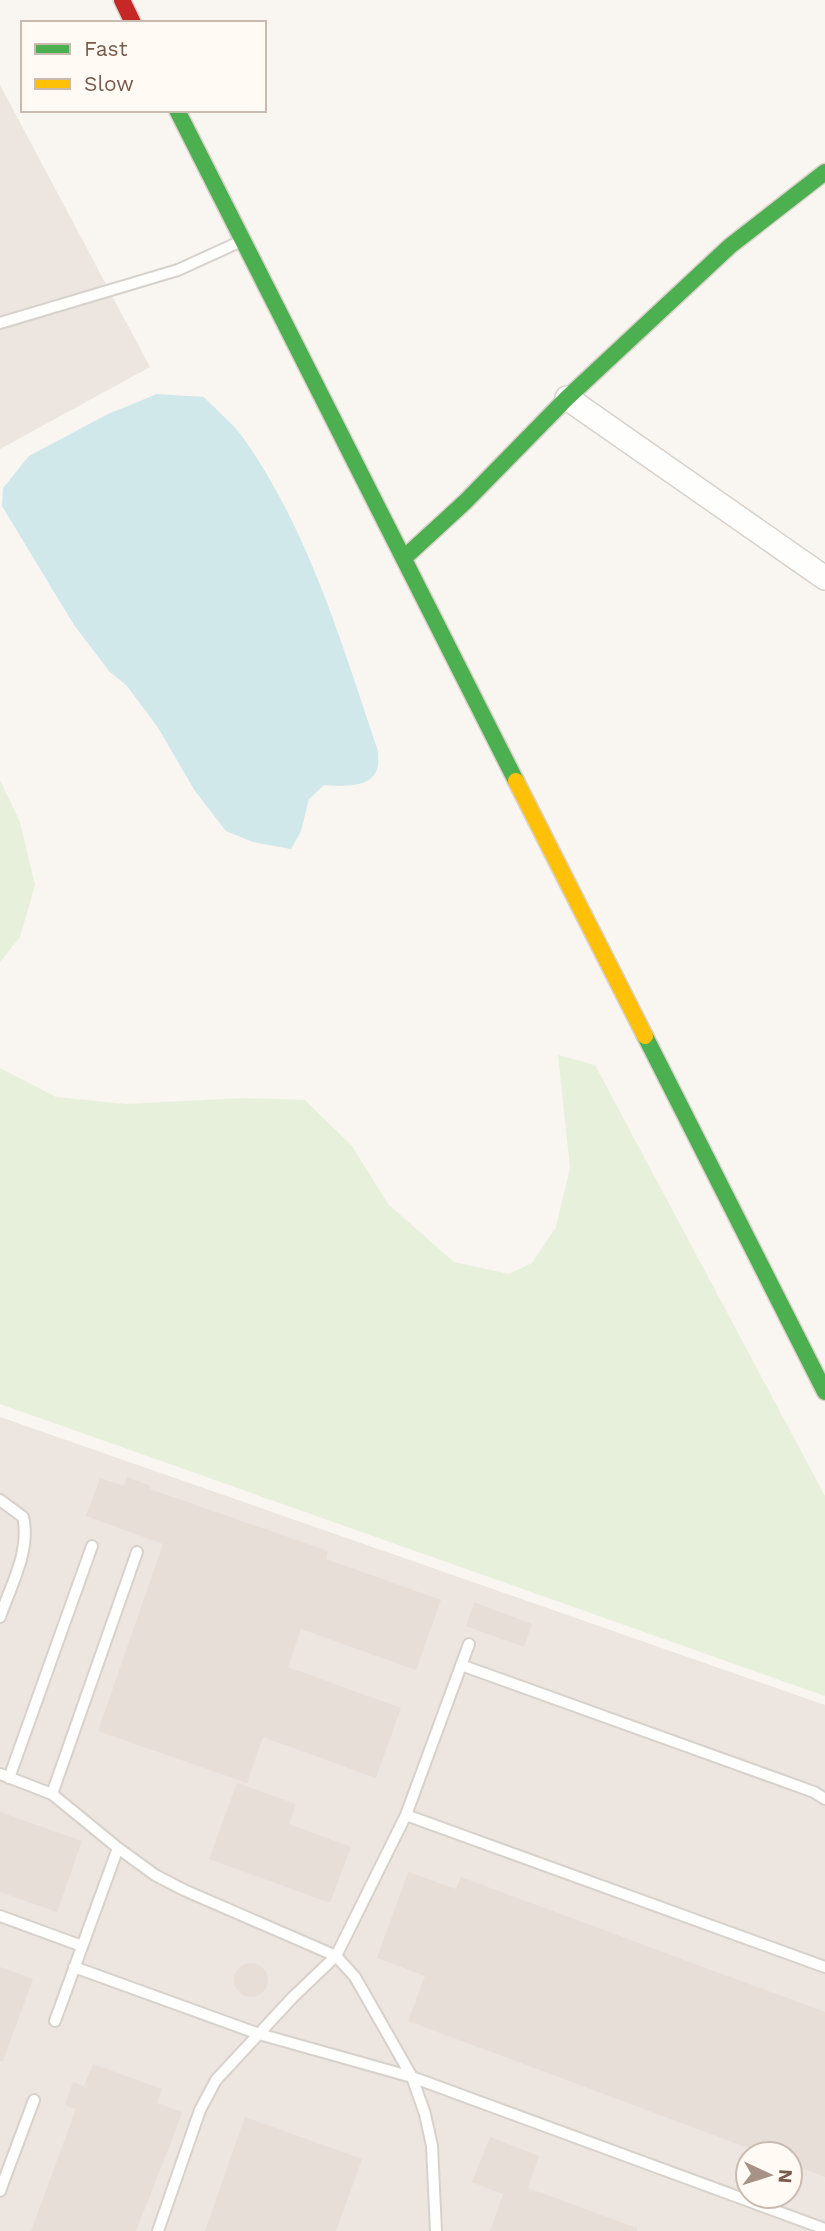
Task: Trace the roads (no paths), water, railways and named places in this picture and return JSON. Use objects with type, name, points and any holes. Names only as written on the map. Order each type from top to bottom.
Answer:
[{"type":"main road","points":[[122,0],[132,21]]},
{"type":"main road","points":[[178,112],[825,1392]]},
{"type":"main road","points":[[404,558],[465,502],[567,398],[730,246],[825,172]]},
{"type":"street","points":[[567,398],[825,578]]},
{"type":"lane","points":[[0,323],[178,270],[242,240]]},
{"type":"lane","points":[[0,1500],[23,1517],[26,1528],[25,1545],[0,1616]]},
{"type":"lane","points":[[92,1546],[4,1776],[52,1794],[155,1875],[336,1956],[355,1977],[412,2077],[425,2114],[432,2146],[436,2231]]},
{"type":"lane","points":[[52,1794],[137,1552]]},
{"type":"lane","points":[[158,2231],[207,2095],[216,2080],[293,1997],[336,1956],[406,1815],[469,1644]]},
{"type":"lane","points":[[461,1665],[814,1792],[825,1799]]},
{"type":"lane","points":[[406,1815],[825,1967]]},
{"type":"lane","points":[[55,2021],[118,1848]]},
{"type":"lane","points":[[0,1916],[82,1946]]},
{"type":"lane","points":[[74,1967],[259,2034],[412,2077],[825,2229]]},
{"type":"lane","points":[[0,2191],[34,2100]]},
{"type":"water","points":[[157,394],[204,397],[240,433],[267,475],[288,512],[322,590],[378,751],[377,769],[368,780],[354,785],[324,785],[309,799],[301,831],[291,849],[253,842],[226,831],[195,791],[157,726],[127,686],[109,671],[74,625],[2,506],[3,488],[29,456],[108,414]]}]
